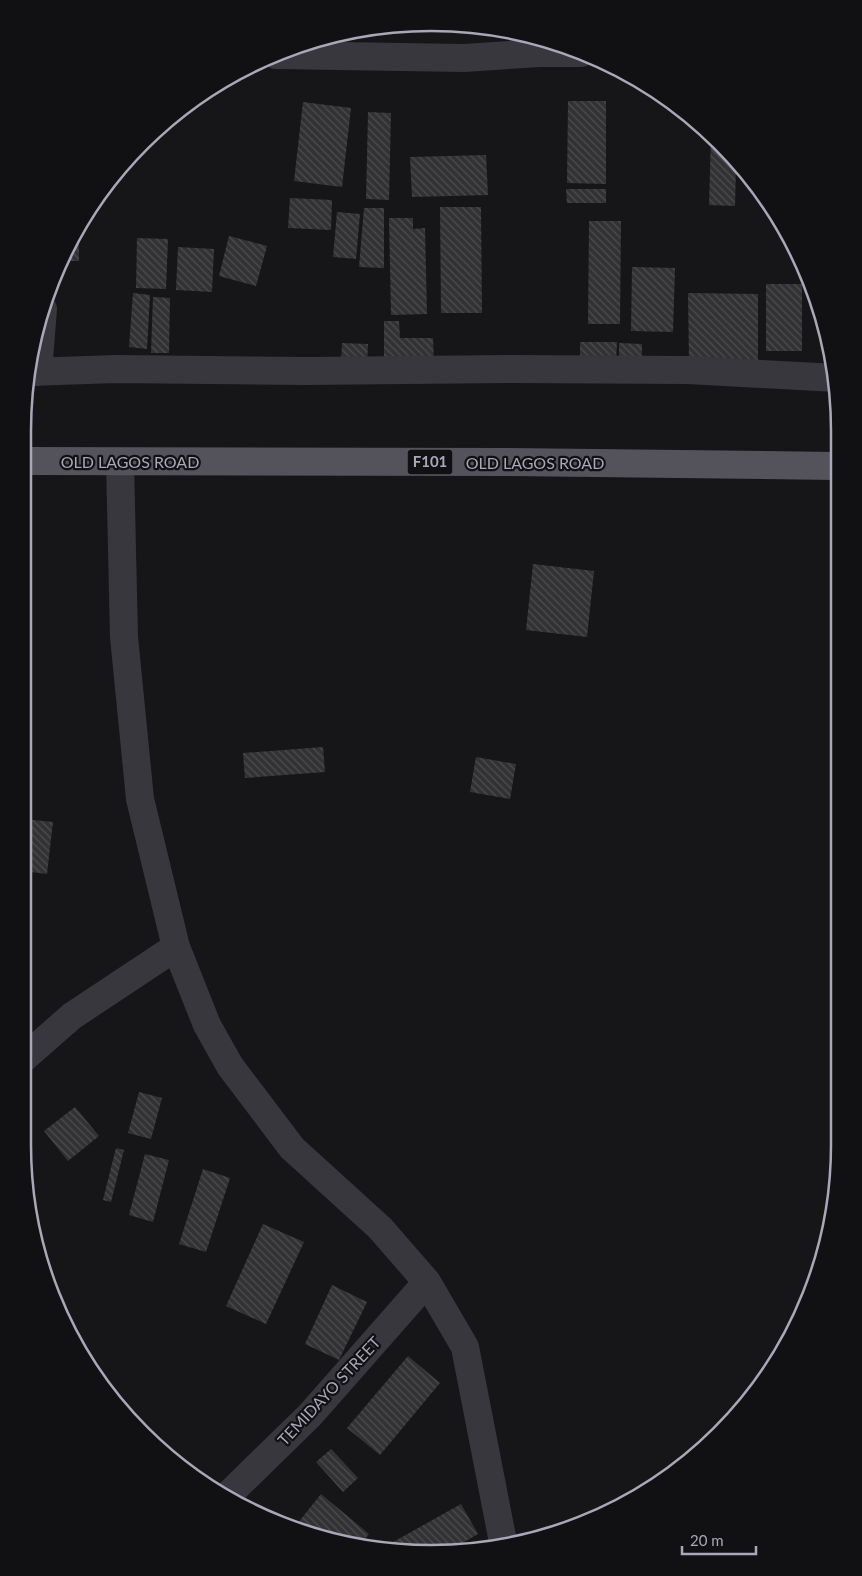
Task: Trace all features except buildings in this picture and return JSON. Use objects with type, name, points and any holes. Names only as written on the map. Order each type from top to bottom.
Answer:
[{"type":"main road","name":"OLD LAGOS ROAD","points":[[31,461],[509,462],[831,466]]},
{"type":"street","points":[[295,55],[464,58],[562,53]]},
{"type":"street","points":[[36,372],[116,369],[298,371],[688,370],[827,378]]},
{"type":"street","points":[[120,462],[124,637],[140,799],[176,946],[207,1025],[230,1066],[292,1148],[380,1228],[427,1282],[465,1347],[502,1538]]},
{"type":"street","points":[[31,1053],[72,1016],[176,946]]},
{"type":"street","name":"TEMIDAYO STREET","points":[[232,1491],[310,1416],[427,1282]]}]
